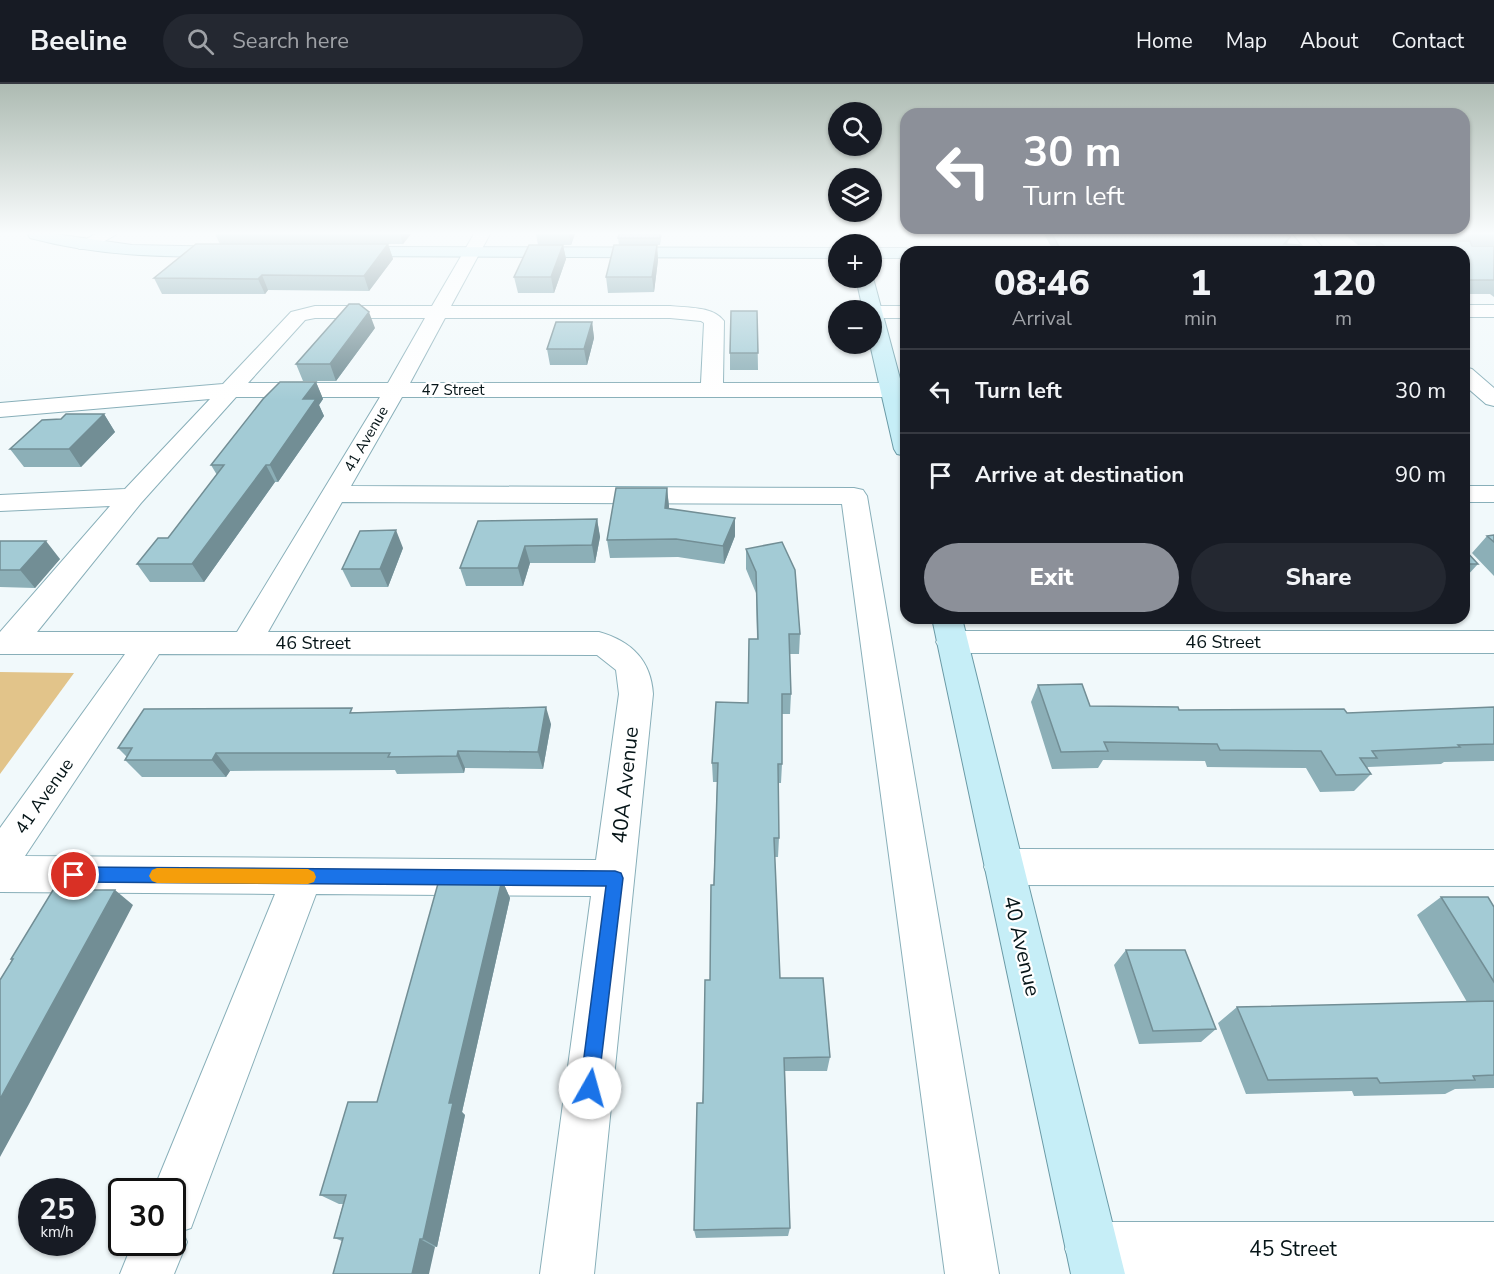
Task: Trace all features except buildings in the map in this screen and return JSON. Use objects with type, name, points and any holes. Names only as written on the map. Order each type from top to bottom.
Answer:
[{"type":"main road","points":[[882,339],[899,390]]},
{"type":"main road","name":"40 Avenue","points":[[949,630],[1095,1262]]},
{"type":"street","name":"41 Avenue","points":[[246,643],[395,390],[451,290]]},
{"type":"street","points":[[5,643],[132,498],[298,316],[315,312],[439,311],[670,312],[706,316],[714,321],[712,390]]},
{"type":"street","points":[[882,312],[900,312]]},
{"type":"street","points":[[1470,312],[1494,312]]},
{"type":"street","points":[[1470,380],[1484,393]]},
{"type":"street","name":"47 Street","points":[[0,410],[232,390],[899,390]]},
{"type":"street","points":[[334,494],[854,496],[972,1274]]},
{"type":"street","points":[[1470,494],[1494,494]]},
{"type":"street","points":[[0,503],[132,498]]},
{"type":"street","name":"46 Street","points":[[949,630],[1494,642]]},
{"type":"street","name":"46 Street","points":[[5,643],[599,643],[624,656]]},
{"type":"street","name":"41 Avenue","points":[[0,860],[150,643]]},
{"type":"street","name":"40A Avenue","points":[[567,1274],[615,878],[636,680],[624,656]]},
{"type":"street","points":[[1004,867],[1494,868]]},
{"type":"street","points":[[0,874],[615,878]]},
{"type":"street","points":[[184,1178],[302,877]]},
{"type":"street","name":"45 Street","points":[[1095,1262],[1494,1249]]},
{"type":"street","points":[[147,1274],[154,1256]]},
{"type":"shaded area","points":[[0,672],[74,673],[0,774]]},
{"type":"slow traffic","points":[[157,876],[308,877]]},
{"type":"route","points":[[74,875],[615,878],[590,1088]]}]
